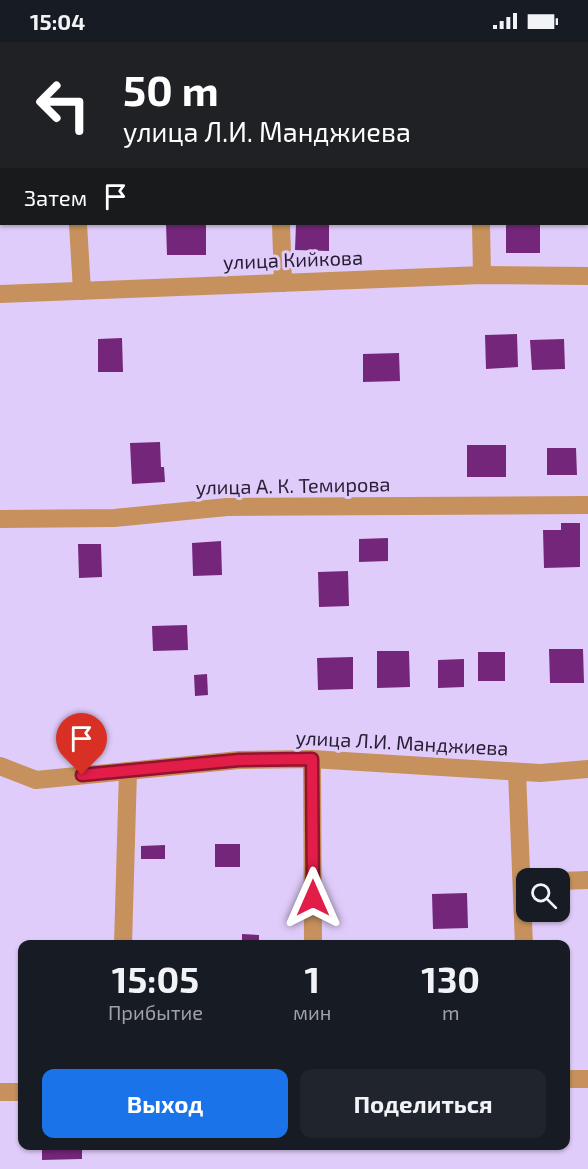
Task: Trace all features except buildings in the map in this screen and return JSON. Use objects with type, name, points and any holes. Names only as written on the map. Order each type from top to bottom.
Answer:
[{"type":"street","points":[[78,225],[82,291]]},
{"type":"street","points":[[281,225],[283,283]]},
{"type":"street","points":[[481,225],[482,275]]},
{"type":"street","name":"улица Кийкова","points":[[0,294],[482,275],[588,276]]},
{"type":"street","name":"улица А. К. Темирова","points":[[0,519],[114,518],[227,507],[588,505]]},
{"type":"street","points":[[312,759],[313,940]]},
{"type":"street","name":"улица Л.И. Манджиева","points":[[0,766],[36,780],[239,760],[312,759],[540,773],[588,769]]},
{"type":"street","points":[[123,940],[128,771]]},
{"type":"street","points":[[517,772],[523,868]]},
{"type":"street","points":[[570,881],[588,880]]},
{"type":"street","points":[[524,922],[524,940]]},
{"type":"street","points":[[570,1079],[588,1079]]},
{"type":"street","points":[[0,1092],[18,1092]]},
{"type":"route","points":[[82,775],[239,760],[312,759],[313,898]]}]
